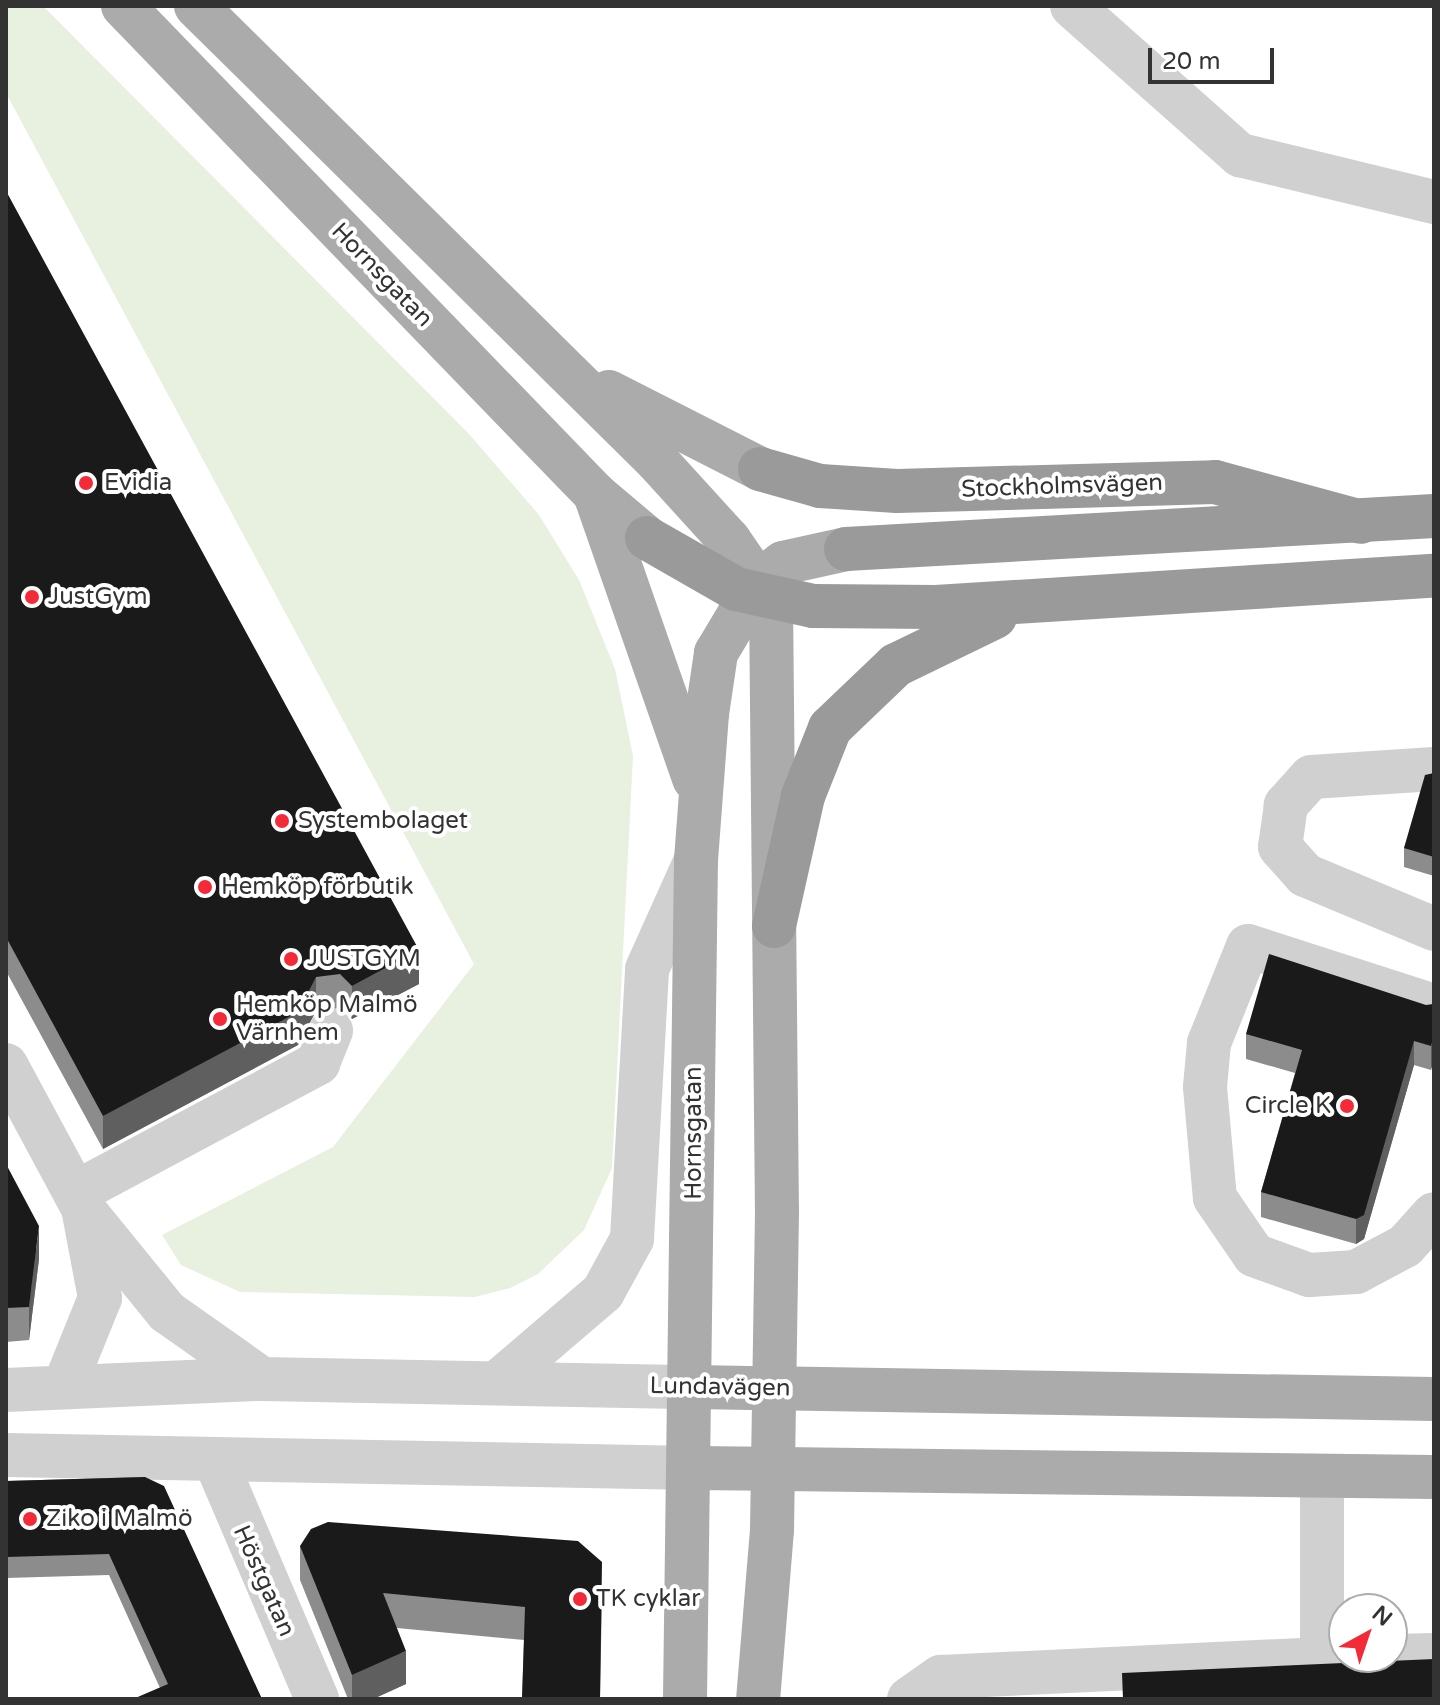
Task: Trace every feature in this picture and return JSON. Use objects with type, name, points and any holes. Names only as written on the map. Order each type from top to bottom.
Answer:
[{"type":"highway","name":"Stockholmsvägen","points":[[760,469],[820,486],[897,491],[1215,482],[1361,522]]},
{"type":"highway","name":"Stockholmsvägen","points":[[846,549],[1434,516]]},
{"type":"highway","points":[[647,538],[760,592],[922,607],[1434,576]]},
{"type":"highway","points":[[774,926],[803,796],[845,709],[939,638],[990,618],[1096,598]]},
{"type":"main road","name":"Hornsgatan","points":[[123,6],[595,494],[647,538]]},
{"type":"main road","points":[[196,6],[657,461],[760,592],[774,926],[775,1388],[774,1469],[758,1699]]},
{"type":"main road","points":[[553,359],[760,469]]},
{"type":"main road","points":[[595,494],[699,795]]},
{"type":"main road","name":"Hornsgatan","points":[[685,1699],[693,1468],[696,860],[699,795],[716,653],[783,563],[846,549]]},
{"type":"main road","name":"Lundavägen","points":[[694,1387],[1434,1399]]},
{"type":"main road","points":[[693,1468],[1434,1477]]},
{"type":"street","points":[[1072,6],[1240,155],[1434,202]]},
{"type":"street","points":[[1434,769],[1311,777],[1286,805],[1280,847],[1305,875],[1434,929]]},
{"type":"street","points":[[498,1382],[603,1292],[632,1239],[647,969],[696,860]]},
{"type":"street","points":[[1434,1006],[1248,946],[1209,1043],[1205,1087],[1215,1198],[1254,1255],[1309,1275],[1356,1272],[1405,1246],[1434,1214]]},
{"type":"street","points":[[79,1202],[318,1063],[331,1031]]},
{"type":"street","points":[[6,1065],[79,1202],[167,1312],[262,1379]]},
{"type":"street","points":[[64,1387],[100,1298],[79,1202]]},
{"type":"street","name":"Lundavägen","points":[[6,1390],[262,1379],[694,1387]]},
{"type":"street","points":[[6,1455],[216,1462],[693,1468]]},
{"type":"street","name":"Höstgatan","points":[[216,1462],[317,1699]]},
{"type":"street","points":[[1322,1477],[1335,1593]]},
{"type":"street","points":[[1408,1656],[1434,1655]]},
{"type":"street","points":[[909,1699],[941,1677],[1328,1659]]},
{"type":"green space","points":[[6,6],[43,6],[470,435],[539,515],[579,580],[615,669],[633,756],[612,1168],[584,1230],[538,1274],[510,1288],[475,1297],[240,1292],[181,1265],[162,1235],[333,1147],[474,964],[6,93]]},
{"type":"building","points":[[6,191],[419,950],[352,986],[340,974],[316,977],[298,1012],[103,1116],[6,937]]},
{"type":"building","points":[[1434,773],[1434,857],[1404,848],[1425,775]]},
{"type":"building","points":[[1269,954],[1426,1005],[1434,1004],[1431,1046],[1414,1041],[1364,1215],[1356,1219],[1261,1192],[1302,1050],[1246,1034]]},
{"type":"building","points":[[6,1164],[39,1226],[29,1307],[6,1308]]},
{"type":"building","points":[[145,1477],[164,1486],[262,1699],[133,1699],[168,1684],[109,1554],[6,1557],[6,1481]]},
{"type":"building","points":[[328,1522],[578,1541],[602,1562],[600,1699],[522,1699],[525,1607],[383,1593],[406,1651],[352,1675],[300,1546],[311,1529]]},
{"type":"building","points":[[1434,1659],[1434,1699],[1123,1699],[1122,1673],[1328,1664],[1328,1673],[1408,1673],[1408,1660]]},
{"type":"place","name":"Evidia","points":[[86,483]]},
{"type":"place","name":"JustGym","points":[[32,597]]},
{"type":"place","name":"Systembolaget","points":[[282,821]]},
{"type":"place","name":"Hemköp förbutik","points":[[205,887]]},
{"type":"place","name":"JUSTGYM","points":[[291,959]]},
{"type":"place","name":"Hemköp Malmö Värnhem","points":[[220,1019]]},
{"type":"place","name":"Circle K","points":[[1347,1106]]},
{"type":"place","name":"Ziko i Malmö","points":[[30,1519]]},
{"type":"place","name":"TK cyklar","points":[[580,1599]]}]
